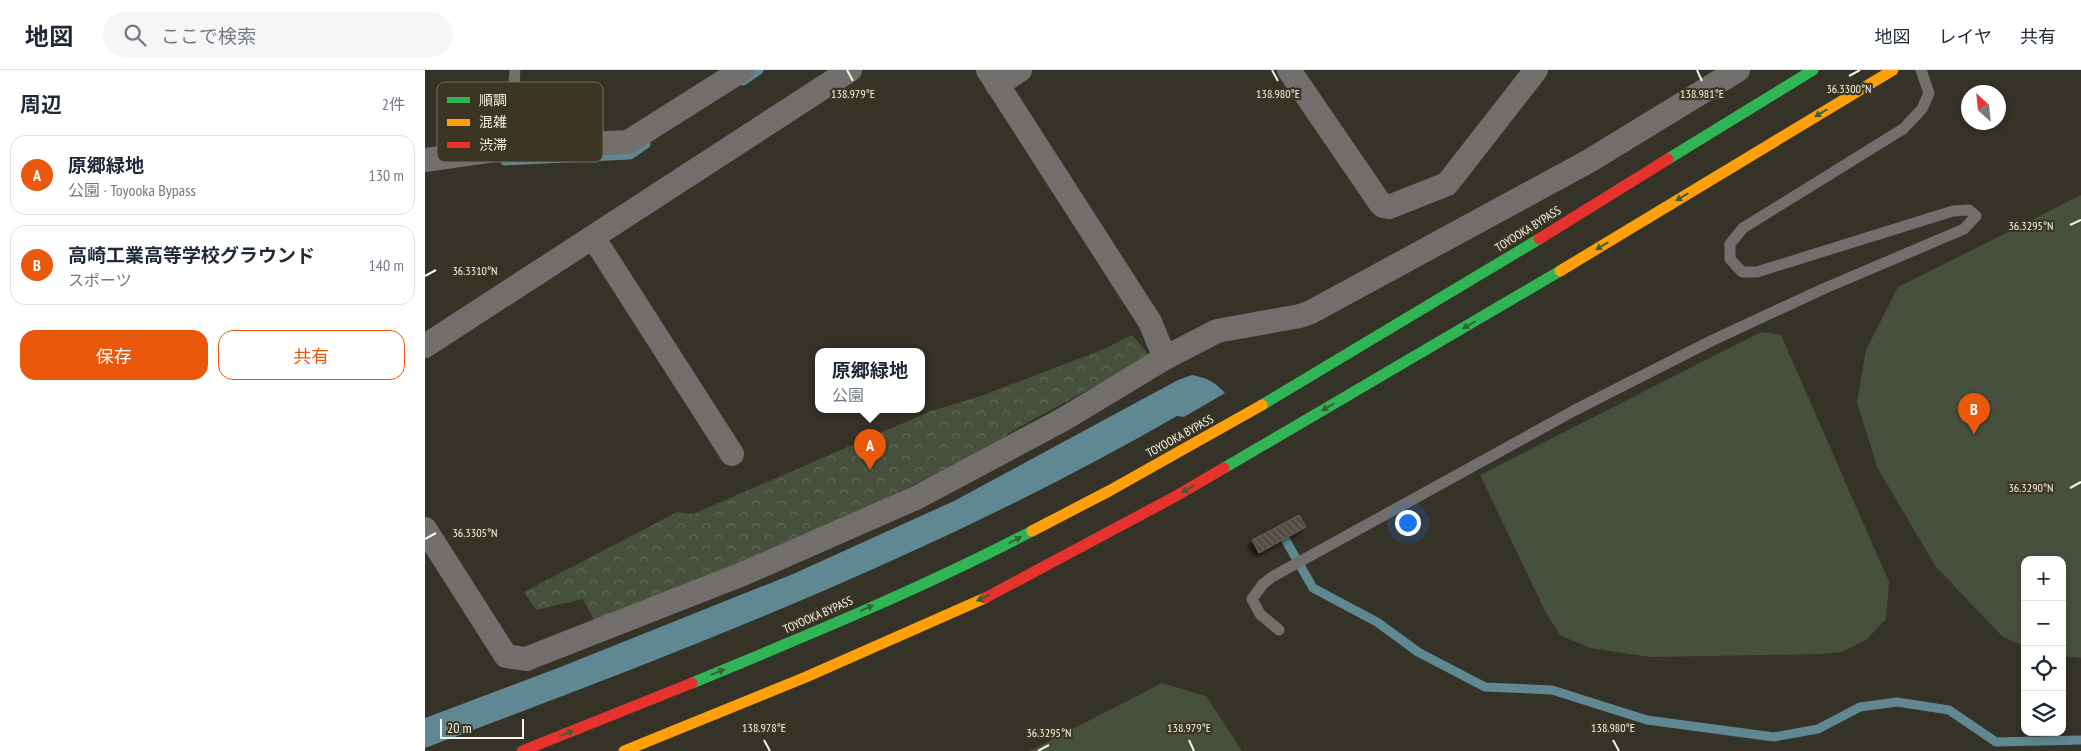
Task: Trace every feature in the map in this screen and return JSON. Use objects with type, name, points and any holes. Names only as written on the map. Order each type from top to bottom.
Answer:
[{"type":"highway","name":"TOYOOKA BYPASS","points":[[522,751],[787,644],[994,552],[1109,491],[1263,405],[1813,70]]},
{"type":"highway","points":[[623,751],[806,677],[993,594],[1176,496],[1511,301],[1893,70]]},
{"type":"street","points":[[603,143],[628,142],[742,70]]},
{"type":"street","points":[[425,346],[850,70]]},
{"type":"street","points":[[1020,70],[993,77],[1150,322],[1165,358]]},
{"type":"street","points":[[1289,70],[1380,203],[1383,206],[1389,207],[1447,184],[1536,70]]},
{"type":"street","points":[[425,529],[506,656],[526,659],[745,573],[918,497],[1064,419],[1165,358],[1217,331],[1300,316],[1311,312],[1589,161],[1738,70]]},
{"type":"street","points":[[593,237],[732,454]]},
{"type":"lane","points":[[1279,630],[1260,614],[1252,599],[1263,584],[1272,577],[1575,410],[1696,349],[1823,289],[1964,229],[1976,216],[1969,210],[1953,211],[1757,272],[1742,272],[1730,259],[1730,244],[1743,228],[1903,129],[1922,110],[1929,93],[1921,70]]},
{"type":"green space","points":[[2081,195],[2081,658],[2066,656],[2066,556],[2021,556],[2021,644],[2003,637],[1936,567],[1877,467],[1857,402],[1866,350],[1898,287]]},
{"type":"green space","points":[[1761,332],[1781,335],[1889,582],[1886,619],[1866,640],[1842,652],[1821,654],[1650,657],[1590,648],[1560,635],[1545,611],[1480,475]]},
{"type":"green space","points":[[1132,335],[1150,356],[1007,434],[1006,441],[790,544],[595,622],[583,599],[536,610],[524,592],[677,512],[693,514],[931,411],[981,396],[1104,349]]},
{"type":"green space","points":[[1162,683],[1206,696],[1242,751],[1030,751]]},
{"type":"water","points":[[1192,375],[1210,381],[1225,393],[1184,417],[1177,416],[1087,466],[902,556],[713,637],[425,748],[425,718],[558,668],[793,574],[954,501],[1178,380]]},
{"type":"building","points":[[1299,515],[1306,527],[1259,553],[1252,540]]},
{"type":"waterway","points":[[743,81],[759,70]]},
{"type":"waterway","points":[[603,156],[630,155],[646,144]]},
{"type":"waterway","points":[[1285,539],[1313,588],[1377,622],[1418,652],[1485,687],[1552,690],[1647,720],[1774,737],[1818,729],[1860,707],[1897,702],[1949,710],[1996,742],[2081,740]]},
{"type":"traffic: fast","points":[[1668,159],[1813,70]]},
{"type":"traffic: fast","points":[[1262,405],[1539,239]]},
{"type":"traffic: fast","points":[[1224,468],[1560,271]]},
{"type":"traffic: fast","points":[[692,683],[907,592],[1032,531]]},
{"type":"traffic: slow","points":[[1560,271],[1893,70]]},
{"type":"traffic: slow","points":[[1032,531],[1109,491],[1262,405]]},
{"type":"traffic: slow","points":[[624,751],[806,677],[985,598]]},
{"type":"traffic: jam","points":[[1539,239],[1668,159]]},
{"type":"traffic: jam","points":[[985,598],[1176,496],[1224,468]]},
{"type":"traffic: jam","points":[[522,751],[692,683]]},
{"type":"place","name":"高崎工業高等学校グラウンド","points":[[1974,434]]},
{"type":"place","name":"原郷緑地","points":[[870,470]]}]
